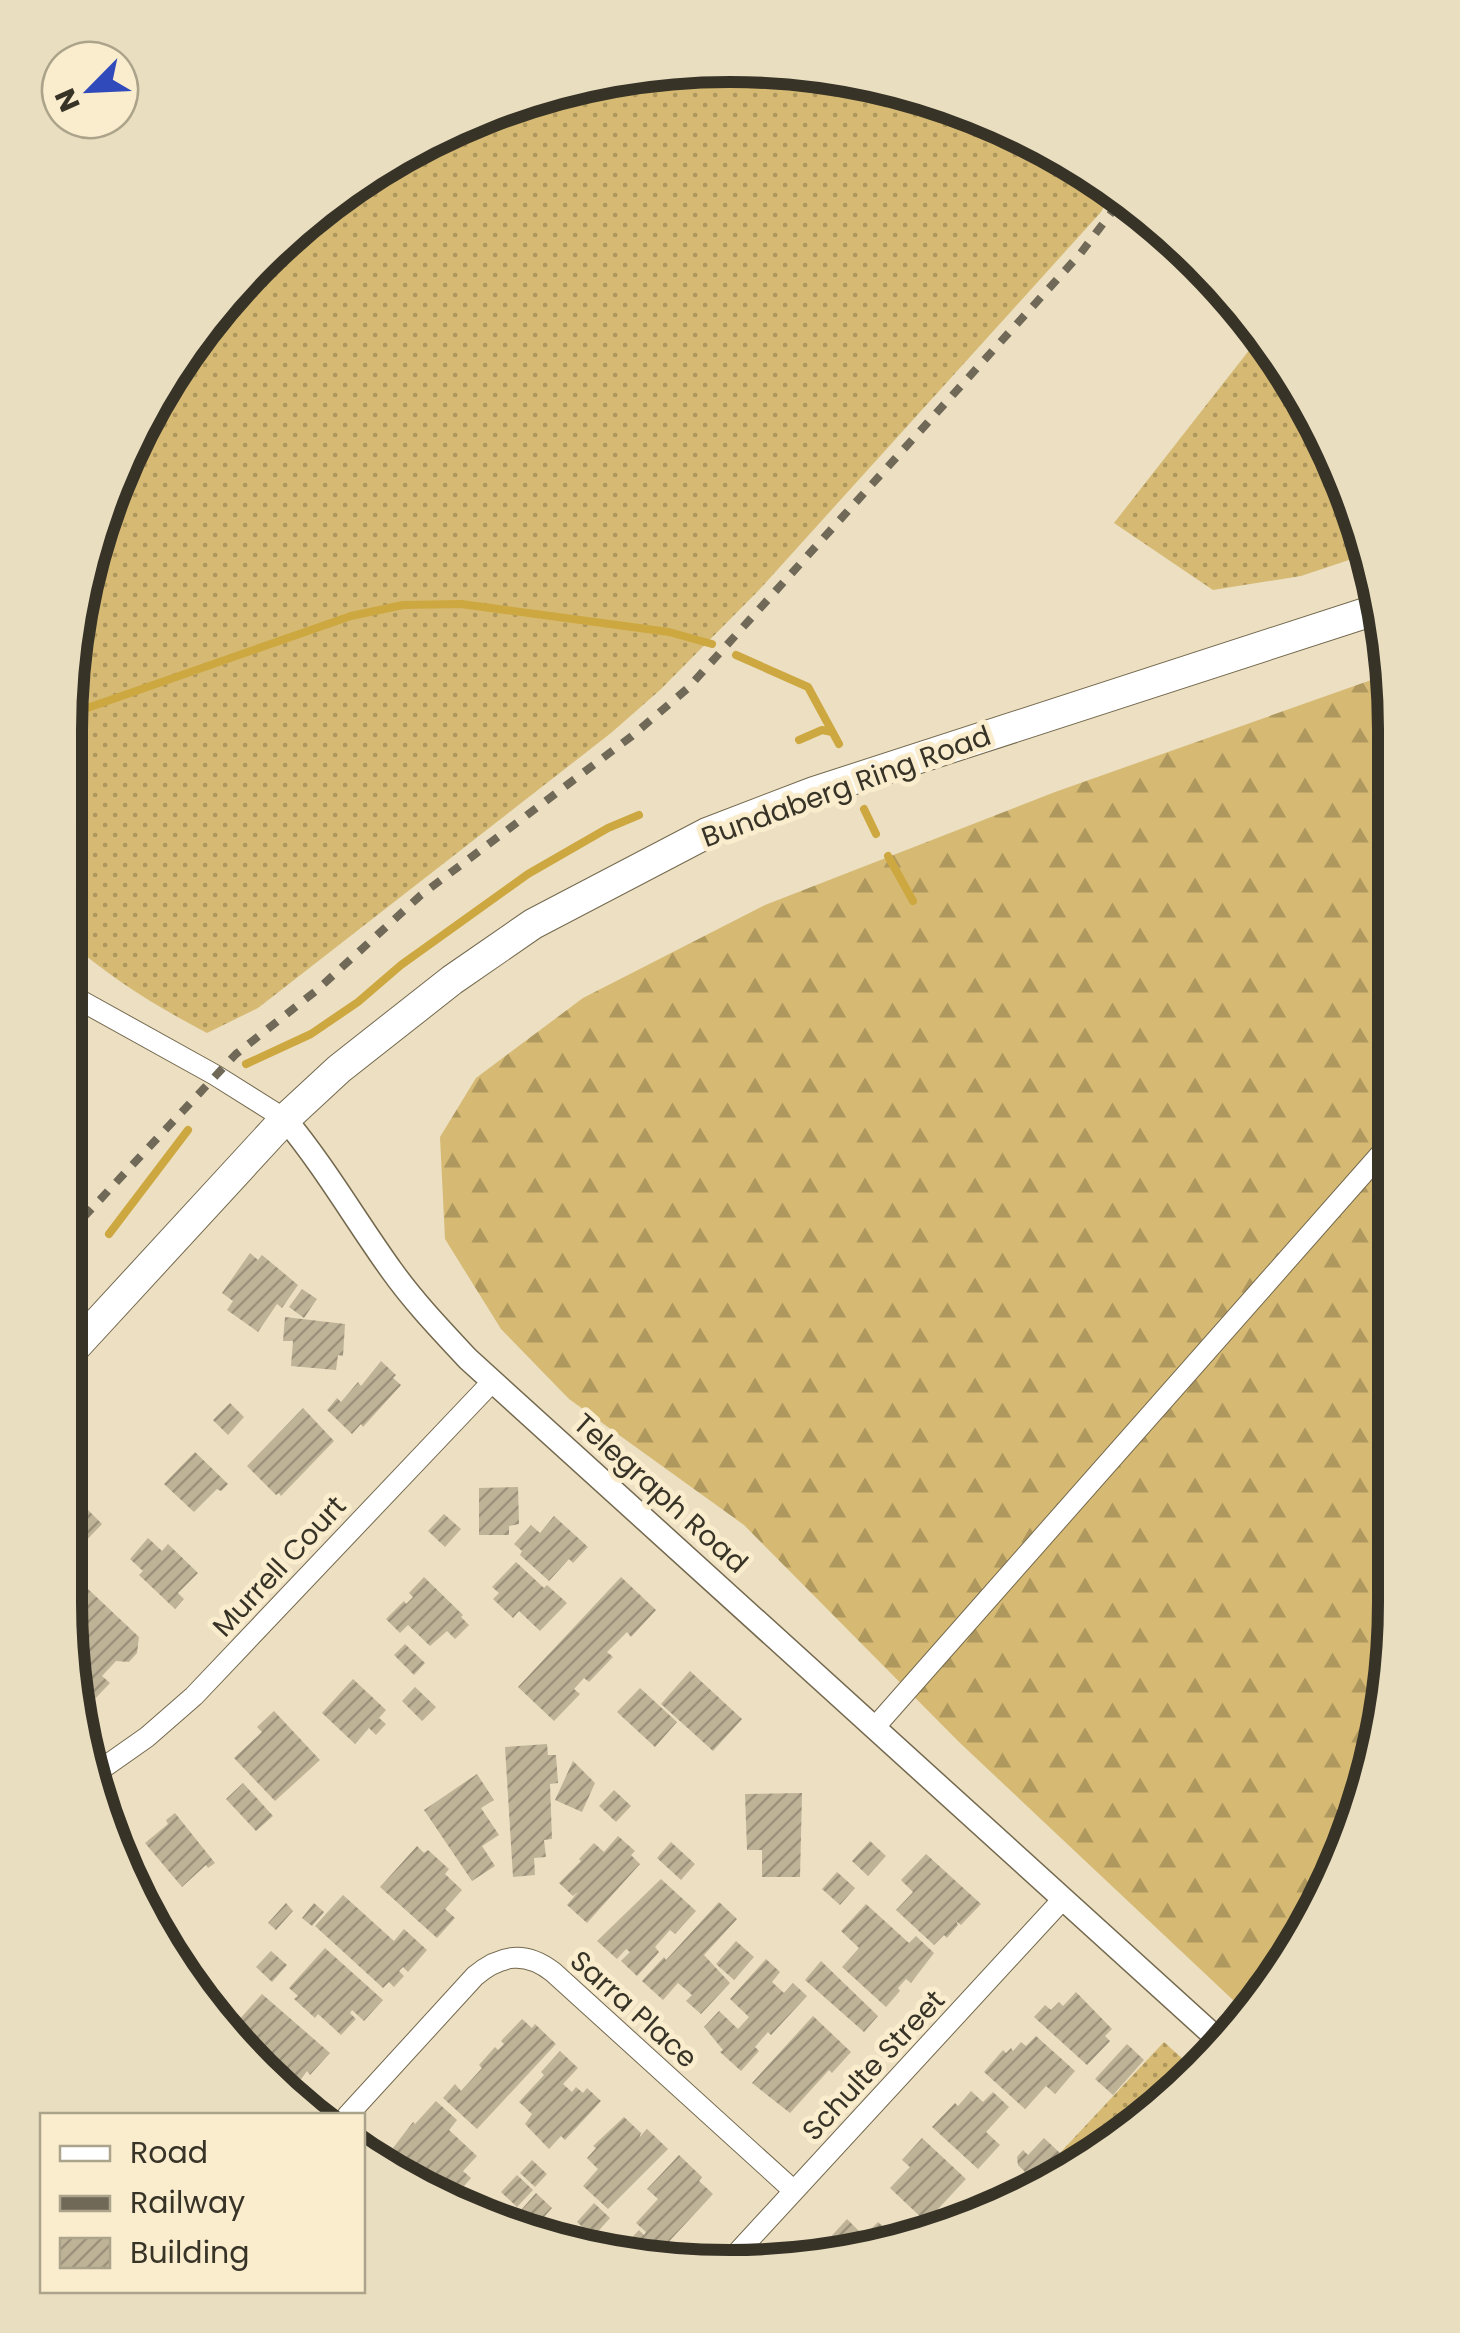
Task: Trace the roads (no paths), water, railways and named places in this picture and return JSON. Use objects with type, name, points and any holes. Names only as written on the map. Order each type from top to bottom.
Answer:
[{"type":"main road","name":"Bundaberg Ring Road","points":[[82,1340],[285,1119],[452,980],[532,924],[707,834],[850,780],[1366,613]]},
{"type":"street","name":"Telegraph Road","points":[[82,1002],[215,1075],[285,1119],[421,1309],[492,1382],[1212,2035]]},
{"type":"street","points":[[875,1727],[1378,1158]]},
{"type":"street","name":"Murrell Court","points":[[104,1767],[147,1737],[194,1696],[492,1382]]},
{"type":"street","name":"Schulte Street","points":[[740,2250],[1063,1899]]},
{"type":"street","name":"Sarra Place","points":[[350,2113],[475,1976],[512,1950],[553,1972],[794,2191]]},
{"type":"waterway","points":[[83,709],[351,616],[403,605],[461,604],[669,632],[712,644]]},
{"type":"waterway","points":[[736,655],[808,687],[839,744]]},
{"type":"waterway","points":[[799,740],[822,730],[832,732]]},
{"type":"waterway","points":[[864,809],[876,834]]},
{"type":"waterway","points":[[246,1064],[311,1034],[528,874],[608,828],[639,815]]},
{"type":"waterway","points":[[888,856],[913,901]]},
{"type":"waterway","points":[[109,1234],[188,1130]]},
{"type":"railway","points":[[82,1219],[236,1054],[317,990],[421,895],[632,736],[688,688],[1080,254],[1114,209]]}]
